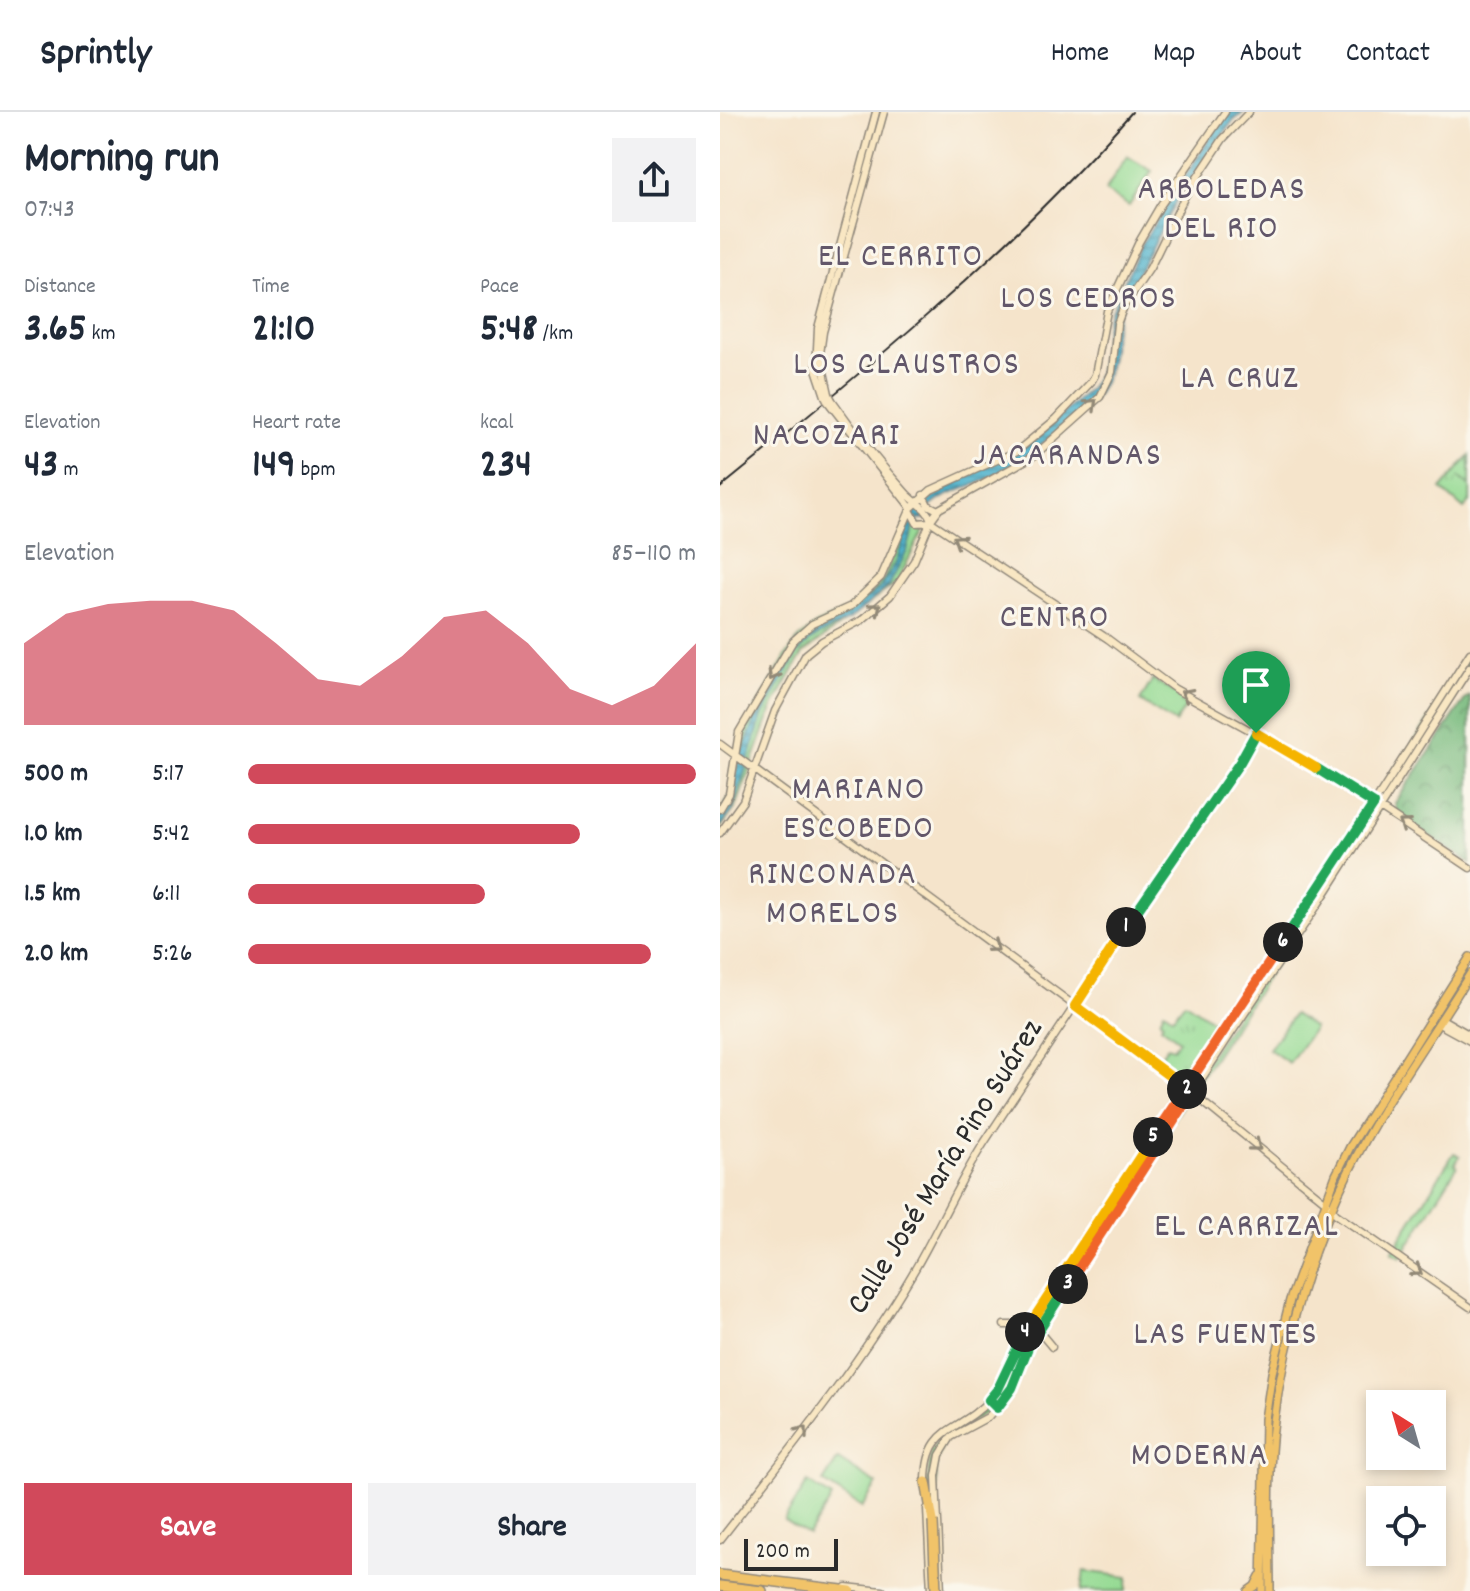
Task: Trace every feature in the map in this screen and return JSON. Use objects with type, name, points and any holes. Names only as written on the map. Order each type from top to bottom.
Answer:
[{"type":"highway","points":[[926,1482],[932,1512],[936,1591]]},
{"type":"highway","points":[[720,1574],[759,1587]]},
{"type":"highway","points":[[746,1575],[759,1587]]},
{"type":"highway","points":[[740,1591],[798,1582]]},
{"type":"highway","points":[[783,1584],[850,1590]]},
{"type":"highway","points":[[720,1588],[759,1587]]},
{"type":"main road","points":[[876,112],[815,358],[819,383],[832,404],[916,505],[930,517],[1173,687],[1377,806],[1470,868]]},
{"type":"main road","points":[[826,313],[884,112]]},
{"type":"main road","points":[[916,505],[917,523],[948,502],[1035,455],[1100,397],[1112,372],[1117,324],[1124,306],[1150,268],[1185,196],[1232,126],[1249,112]]},
{"type":"main road","points":[[720,809],[729,794],[739,732],[762,698],[793,641],[812,624],[851,606],[881,577],[916,505],[1017,451],[1056,419],[1091,382],[1095,375],[1104,320],[1116,290],[1160,206],[1223,117],[1232,126]]},
{"type":"main road","points":[[1213,130],[1223,138]]},
{"type":"main road","points":[[720,833],[743,801],[774,706],[809,651],[862,620],[896,589],[917,555],[930,517]]},
{"type":"main road","points":[[1465,677],[1470,653]]},
{"type":"main road","points":[[936,1591],[926,1482],[929,1452],[937,1440],[989,1400],[998,1389],[1035,1317],[1470,667]]},
{"type":"main road","name":"Calle José María Pino Suárez","points":[[720,1540],[862,1352],[913,1274],[948,1204],[983,1145],[1240,762],[1256,733]]},
{"type":"main road","points":[[720,744],[1189,1091],[1382,1248],[1470,1307]]},
{"type":"main road","points":[[1262,1591],[1266,1410],[1289,1303],[1338,1170],[1367,1118],[1470,957]]},
{"type":"main road","points":[[1270,1591],[1273,1430],[1290,1333],[1332,1210],[1349,1171],[1372,1128],[1470,974]]},
{"type":"main road","points":[[1441,1021],[1470,1038]]},
{"type":"main road","points":[[936,1591],[939,1527],[936,1476],[940,1455],[951,1437],[988,1417],[1012,1388],[1029,1345],[1189,1091]]},
{"type":"main road","points":[[1004,1325],[1021,1325],[1035,1317]]},
{"type":"main road","points":[[1040,1327],[1042,1335],[1052,1347]]},
{"type":"main road","points":[[989,1400],[997,1408]]},
{"type":"main road","points":[[929,1531],[930,1535],[935,1536],[939,1527]]},
{"type":"main road","points":[[1248,1591],[1258,1582],[1263,1566]]},
{"type":"main road","points":[[720,1574],[883,1591]]},
{"type":"main road","points":[[832,1586],[860,1591]]},
{"type":"main road","points":[[720,1588],[732,1591]]},
{"type":"green space","points":[[1127,156],[1152,171],[1129,206],[1105,191]]},
{"type":"green space","points":[[1470,455],[1470,485],[1458,477],[1470,487],[1470,502],[1464,509],[1441,489]]},
{"type":"green space","points":[[908,519],[925,527],[897,582],[803,653],[773,706],[736,807],[720,829],[720,813],[734,787],[743,732],[786,656],[799,638],[817,624],[845,611],[874,590],[884,578]]},
{"type":"green space","points":[[1470,656],[1470,662],[1417,749],[1027,1341],[1010,1391],[992,1409],[951,1434],[943,1444],[936,1462],[938,1560],[928,1486],[931,1451],[949,1429],[984,1410],[999,1393],[1012,1362],[1031,1331],[1026,1330],[1032,1329]]},
{"type":"green space","points":[[1153,679],[1189,702],[1175,723],[1140,701]]},
{"type":"green space","points":[[1470,696],[1470,863],[1397,815],[1395,803]]},
{"type":"green space","points":[[1185,1002],[1220,1026],[1184,1080],[1159,1060],[1167,1046],[1173,1048],[1179,1040],[1161,1026],[1164,1011],[1173,1017]]},
{"type":"green space","points":[[1294,1014],[1314,1028],[1289,1063],[1269,1049]]},
{"type":"green space","points":[[1454,1153],[1460,1156],[1455,1164],[1457,1167],[1401,1257],[1392,1252]]},
{"type":"green space","points":[[1030,1323],[1025,1330],[1014,1327]]},
{"type":"green space","points":[[838,1459],[877,1484],[862,1507],[823,1482]]},
{"type":"green space","points":[[808,1482],[832,1498],[808,1535],[784,1520]]},
{"type":"green space","points":[[1084,1571],[1128,1577],[1126,1591],[1081,1591]]},
{"type":"water","points":[[1230,112],[1244,112],[1232,122],[1176,201],[1121,305],[1101,388],[1081,412],[1028,454],[994,476],[950,494],[930,507],[924,519],[919,519],[913,529],[907,551],[888,587],[850,619],[815,637],[798,652],[762,716],[733,810],[720,827],[720,814],[733,794],[738,763],[756,718],[798,643],[848,614],[880,588],[896,563],[916,511],[926,502],[974,472],[1034,441],[1091,387],[1099,373],[1108,317],[1143,241]]},
{"type":"railway","points":[[720,488],[881,355],[986,262],[1085,164],[1132,112]]},
{"type":"district","name":"ARBOLEDAS DEL RIO","points":[[1222,210]]},
{"type":"district","name":"EL CERRITO","points":[[901,258]]},
{"type":"district","name":"LOS CEDROS","points":[[1089,300]]},
{"type":"district","name":"LOS CLAUSTROS","points":[[907,366]]},
{"type":"district","name":"LA CRUZ","points":[[1240,380]]},
{"type":"district","name":"NACOZARI","points":[[827,437]]},
{"type":"district","name":"JACARANDAS","points":[[1068,457]]},
{"type":"district","name":"CENTRO","points":[[1055,619]]},
{"type":"district","name":"MARIANO ESCOBEDO","points":[[859,810]]},
{"type":"district","name":"RINCONADA MORELOS","points":[[833,896]]},
{"type":"district","name":"EL CARRIZAL","points":[[1247,1228]]},
{"type":"district","name":"LAS FUENTES","points":[[1226,1336]]},
{"type":"district","name":"MODERNA","points":[[1200,1457]]},
{"type":"route","points":[[1256,733],[1240,762],[1097,969],[1075,1006],[1182,1085],[1185,1088],[1192,1093],[1032,1339],[1012,1388],[997,1408],[989,1400],[998,1389],[1024,1335],[1185,1088],[1374,804],[1256,733]]}]
